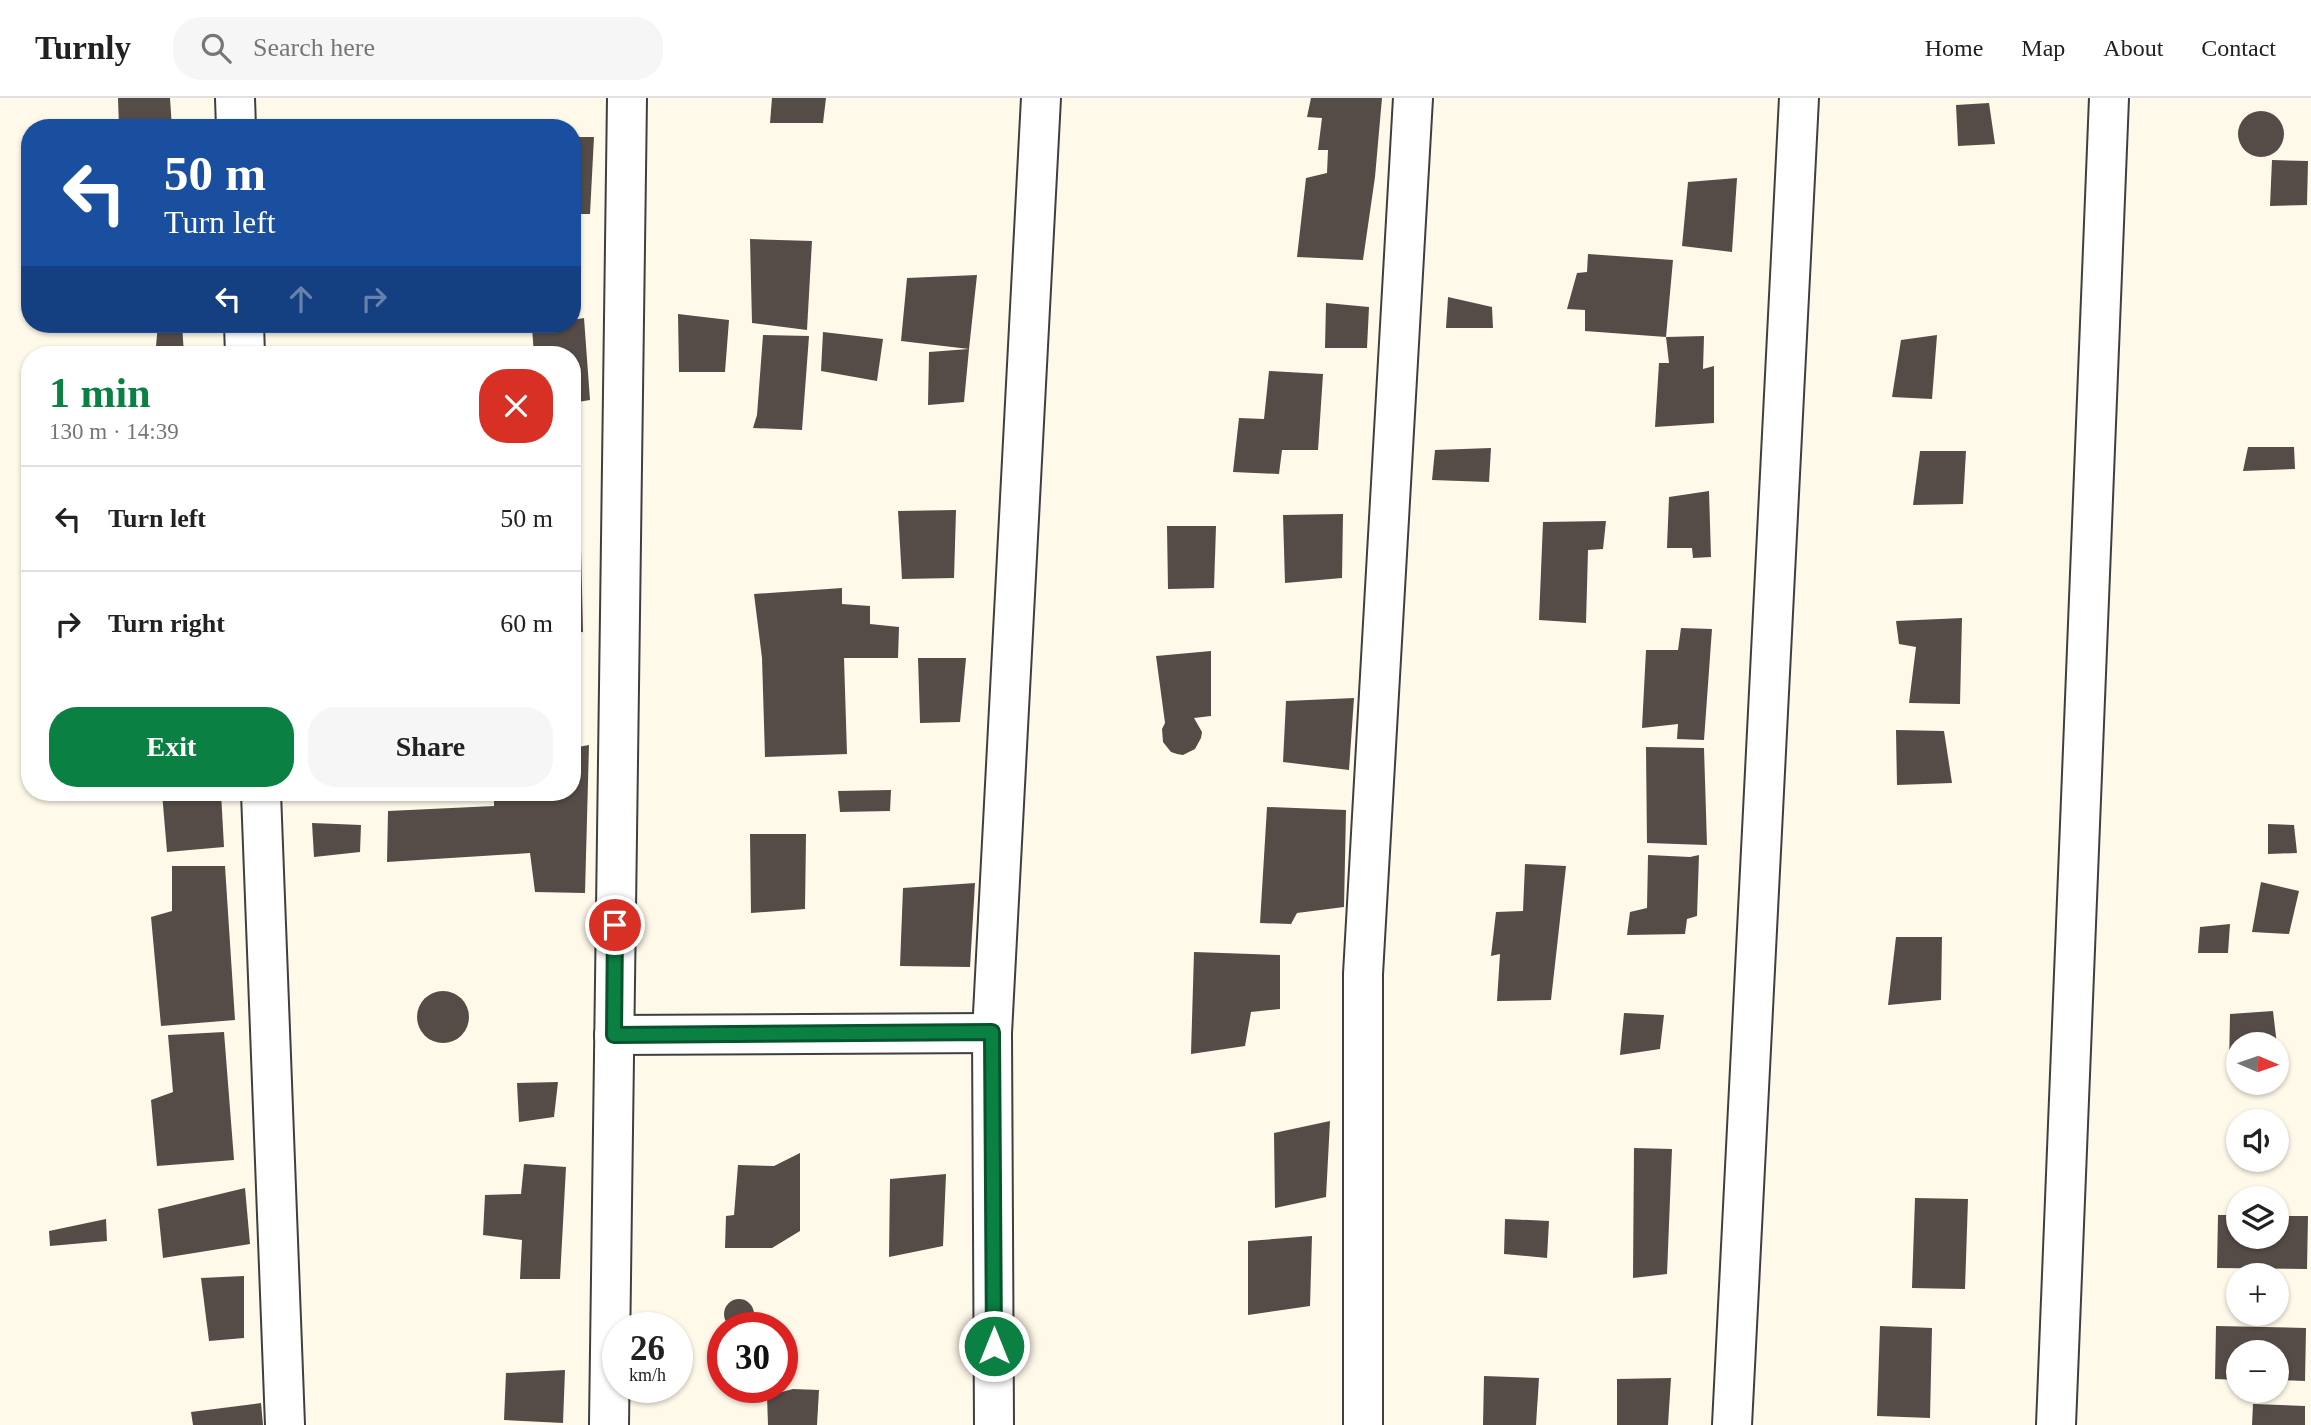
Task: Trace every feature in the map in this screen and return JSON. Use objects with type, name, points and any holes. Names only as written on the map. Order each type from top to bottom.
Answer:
[{"type":"street","points":[[235,98],[236,119]]},
{"type":"street","points":[[608,1425],[627,98]]},
{"type":"street","points":[[994,1425],[992,1032],[1041,98]]},
{"type":"street","points":[[1363,1425],[1363,974],[1413,98]]},
{"type":"street","points":[[1732,1425],[1799,98]]},
{"type":"street","points":[[2056,1425],[2109,98]]},
{"type":"street","points":[[261,801],[285,1425]]},
{"type":"street","points":[[614,1035],[992,1032]]},
{"type":"building","points":[[118,98],[170,98],[171,119],[119,119]]},
{"type":"building","points":[[772,98],[826,98],[823,123],[770,123]]},
{"type":"building","points":[[1311,98],[1382,98],[1375,177],[1363,260],[1297,257],[1306,178],[1327,173],[1328,150],[1318,150],[1322,118],[1307,117]]},
{"type":"building","points":[[1989,103],[1995,144],[1958,146],[1956,105]]},
{"type":"building","points":[[2261,111],[2277,118],[2284,134],[2277,150],[2261,157],[2245,150],[2238,134],[2245,118]]},
{"type":"building","points":[[581,137],[594,137],[590,214],[581,214]]},
{"type":"building","points":[[2272,160],[2308,161],[2307,205],[2270,206]]},
{"type":"building","points":[[1737,178],[1732,252],[1682,246],[1688,182]]},
{"type":"building","points":[[750,239],[812,241],[807,330],[752,323]]},
{"type":"building","points":[[1588,254],[1673,260],[1666,337],[1585,331],[1585,310],[1567,309],[1577,273],[1587,272]]},
{"type":"building","points":[[977,275],[969,349],[901,341],[907,278]]},
{"type":"building","points":[[1448,297],[1492,307],[1493,328],[1446,328]]},
{"type":"building","points":[[1326,303],[1369,307],[1367,348],[1325,348]]},
{"type":"building","points":[[678,314],[729,320],[725,372],[679,372]]},
{"type":"building","points":[[581,318],[584,318],[590,400],[581,402],[581,346],[533,346],[532,333],[581,333]]},
{"type":"building","points":[[823,332],[883,339],[877,381],[821,371]]},
{"type":"building","points":[[157,333],[183,333],[183,346],[156,346]]},
{"type":"building","points":[[763,335],[809,336],[802,430],[753,428],[757,415]]},
{"type":"building","points":[[1937,335],[1932,399],[1892,397],[1901,340]]},
{"type":"building","points":[[1704,336],[1703,369],[1714,366],[1714,423],[1655,427],[1659,363],[1669,363],[1666,337]]},
{"type":"building","points":[[969,349],[964,402],[928,405],[929,352]]},
{"type":"building","points":[[1269,371],[1323,374],[1318,450],[1282,450],[1279,474],[1233,472],[1239,418],[1264,419]]},
{"type":"building","points":[[2248,447],[2294,447],[2295,469],[2243,471]]},
{"type":"building","points":[[1491,448],[1489,482],[1432,480],[1435,450]]},
{"type":"building","points":[[1920,451],[1966,451],[1963,504],[1913,505]]},
{"type":"building","points":[[1709,491],[1711,557],[1693,558],[1692,548],[1667,548],[1669,497]]},
{"type":"building","points":[[956,510],[954,578],[902,579],[898,511]]},
{"type":"building","points":[[1343,514],[1342,578],[1285,583],[1283,515]]},
{"type":"building","points":[[1606,521],[1603,549],[1588,550],[1586,623],[1539,620],[1543,522]]},
{"type":"building","points":[[1167,526],[1216,526],[1214,588],[1168,589]]},
{"type":"building","points":[[581,549],[583,632],[581,632]]},
{"type":"building","points":[[842,588],[842,604],[870,606],[870,624],[899,627],[898,658],[844,658],[847,754],[765,757],[762,658],[754,594]]},
{"type":"building","points":[[1962,618],[1960,704],[1909,703],[1916,647],[1899,644],[1896,621]]},
{"type":"building","points":[[1681,628],[1712,629],[1704,740],[1677,739],[1678,724],[1642,728],[1646,650],[1678,650]]},
{"type":"building","points":[[1211,651],[1211,716],[1194,718],[1202,732],[1195,749],[1183,755],[1171,752],[1163,742],[1162,729],[1165,723],[1156,656]]},
{"type":"building","points":[[918,658],[966,658],[960,722],[920,723]]},
{"type":"building","points":[[1354,698],[1349,770],[1283,762],[1286,701]]},
{"type":"building","points":[[1896,730],[1944,731],[1952,783],[1897,785]]},
{"type":"building","points":[[589,745],[585,893],[535,892],[530,853],[387,862],[388,811],[494,806],[494,801],[581,801],[581,746]]},
{"type":"building","points":[[1646,747],[1704,748],[1707,845],[1647,843]]},
{"type":"building","points":[[891,790],[890,811],[840,812],[838,791]]},
{"type":"building","points":[[163,801],[221,801],[224,847],[167,852]]},
{"type":"building","points":[[1267,807],[1346,810],[1344,907],[1297,913],[1291,924],[1260,923]]},
{"type":"building","points":[[312,823],[361,825],[360,852],[314,857]]},
{"type":"building","points":[[2268,824],[2294,825],[2297,853],[2268,854]]},
{"type":"building","points":[[750,834],[806,834],[805,909],[751,913]]},
{"type":"building","points":[[1648,855],[1699,855],[1697,916],[1687,919],[1685,934],[1627,935],[1630,912],[1647,908]]},
{"type":"building","points":[[1525,864],[1566,866],[1551,1000],[1497,1001],[1500,954],[1491,956],[1496,912],[1523,911]]},
{"type":"building","points":[[172,866],[225,866],[235,1020],[161,1026],[151,917],[172,911]]},
{"type":"building","points":[[2261,882],[2299,891],[2289,934],[2252,932]]},
{"type":"building","points":[[975,883],[970,967],[900,966],[903,888]]},
{"type":"building","points":[[2230,924],[2228,953],[2198,953],[2200,927]]},
{"type":"building","points":[[1896,937],[1942,937],[1941,1000],[1888,1005]]},
{"type":"building","points":[[1194,952],[1280,955],[1280,1009],[1251,1012],[1245,1046],[1191,1054]]},
{"type":"building","points":[[443,991],[453,993],[461,999],[467,1007],[467,1027],[461,1035],[453,1041],[443,1043],[433,1041],[425,1035],[419,1027],[417,1017],[419,1007],[425,999],[433,993]]},
{"type":"building","points":[[2273,1011],[2275,1032],[2230,1032],[2230,1014]]},
{"type":"building","points":[[1624,1013],[1664,1015],[1660,1049],[1620,1055]]},
{"type":"building","points":[[224,1032],[234,1160],[157,1166],[151,1100],[173,1092],[168,1035]]},
{"type":"building","points":[[558,1082],[554,1117],[519,1122],[517,1083]]},
{"type":"building","points":[[1330,1121],[1326,1197],[1275,1208],[1274,1133]]},
{"type":"building","points":[[1634,1148],[1672,1149],[1667,1274],[1633,1278]]},
{"type":"building","points":[[800,1153],[800,1231],[772,1248],[725,1248],[726,1216],[734,1215],[738,1165],[774,1166]]},
{"type":"building","points":[[524,1164],[566,1167],[560,1279],[520,1279],[522,1240],[483,1235],[485,1195],[521,1194]]},
{"type":"building","points":[[946,1174],[943,1246],[889,1257],[890,1179]]},
{"type":"building","points":[[245,1188],[250,1244],[163,1258],[158,1209]]},
{"type":"building","points":[[1915,1198],[1968,1199],[1965,1289],[1912,1288]]},
{"type":"building","points":[[2218,1215],[2226,1215],[2226,1249],[2289,1249],[2289,1216],[2308,1216],[2307,1269],[2289,1269],[2289,1263],[2226,1263],[2226,1268],[2217,1268]]},
{"type":"building","points":[[106,1219],[107,1241],[50,1246],[49,1231]]},
{"type":"building","points":[[1505,1219],[1549,1221],[1547,1258],[1504,1254]]},
{"type":"building","points":[[1312,1236],[1310,1306],[1248,1315],[1248,1241]]},
{"type":"building","points":[[244,1276],[244,1338],[209,1341],[201,1278]]},
{"type":"building","points":[[739,1299],[753,1312],[725,1312],[729,1304]]},
{"type":"building","points":[[1880,1326],[1932,1328],[1930,1418],[1877,1416]]},
{"type":"building","points":[[2216,1326],[2306,1328],[2305,1381],[2289,1380],[2289,1340],[2226,1340],[2226,1379],[2215,1379]]},
{"type":"building","points":[[565,1370],[563,1423],[504,1420],[506,1373]]},
{"type":"building","points":[[1484,1376],[1539,1378],[1536,1425],[1483,1425]]},
{"type":"building","points":[[1671,1378],[1668,1425],[1617,1425],[1617,1379]]},
{"type":"building","points":[[798,1389],[819,1390],[817,1425],[768,1425],[767,1403],[798,1403]]},
{"type":"building","points":[[261,1403],[263,1425],[193,1425],[191,1412]]},
{"type":"building","points":[[2253,1404],[2305,1406],[2305,1425],[2252,1425]]},
{"type":"route","points":[[615,925],[614,1035],[992,1032],[994,1346]]}]
